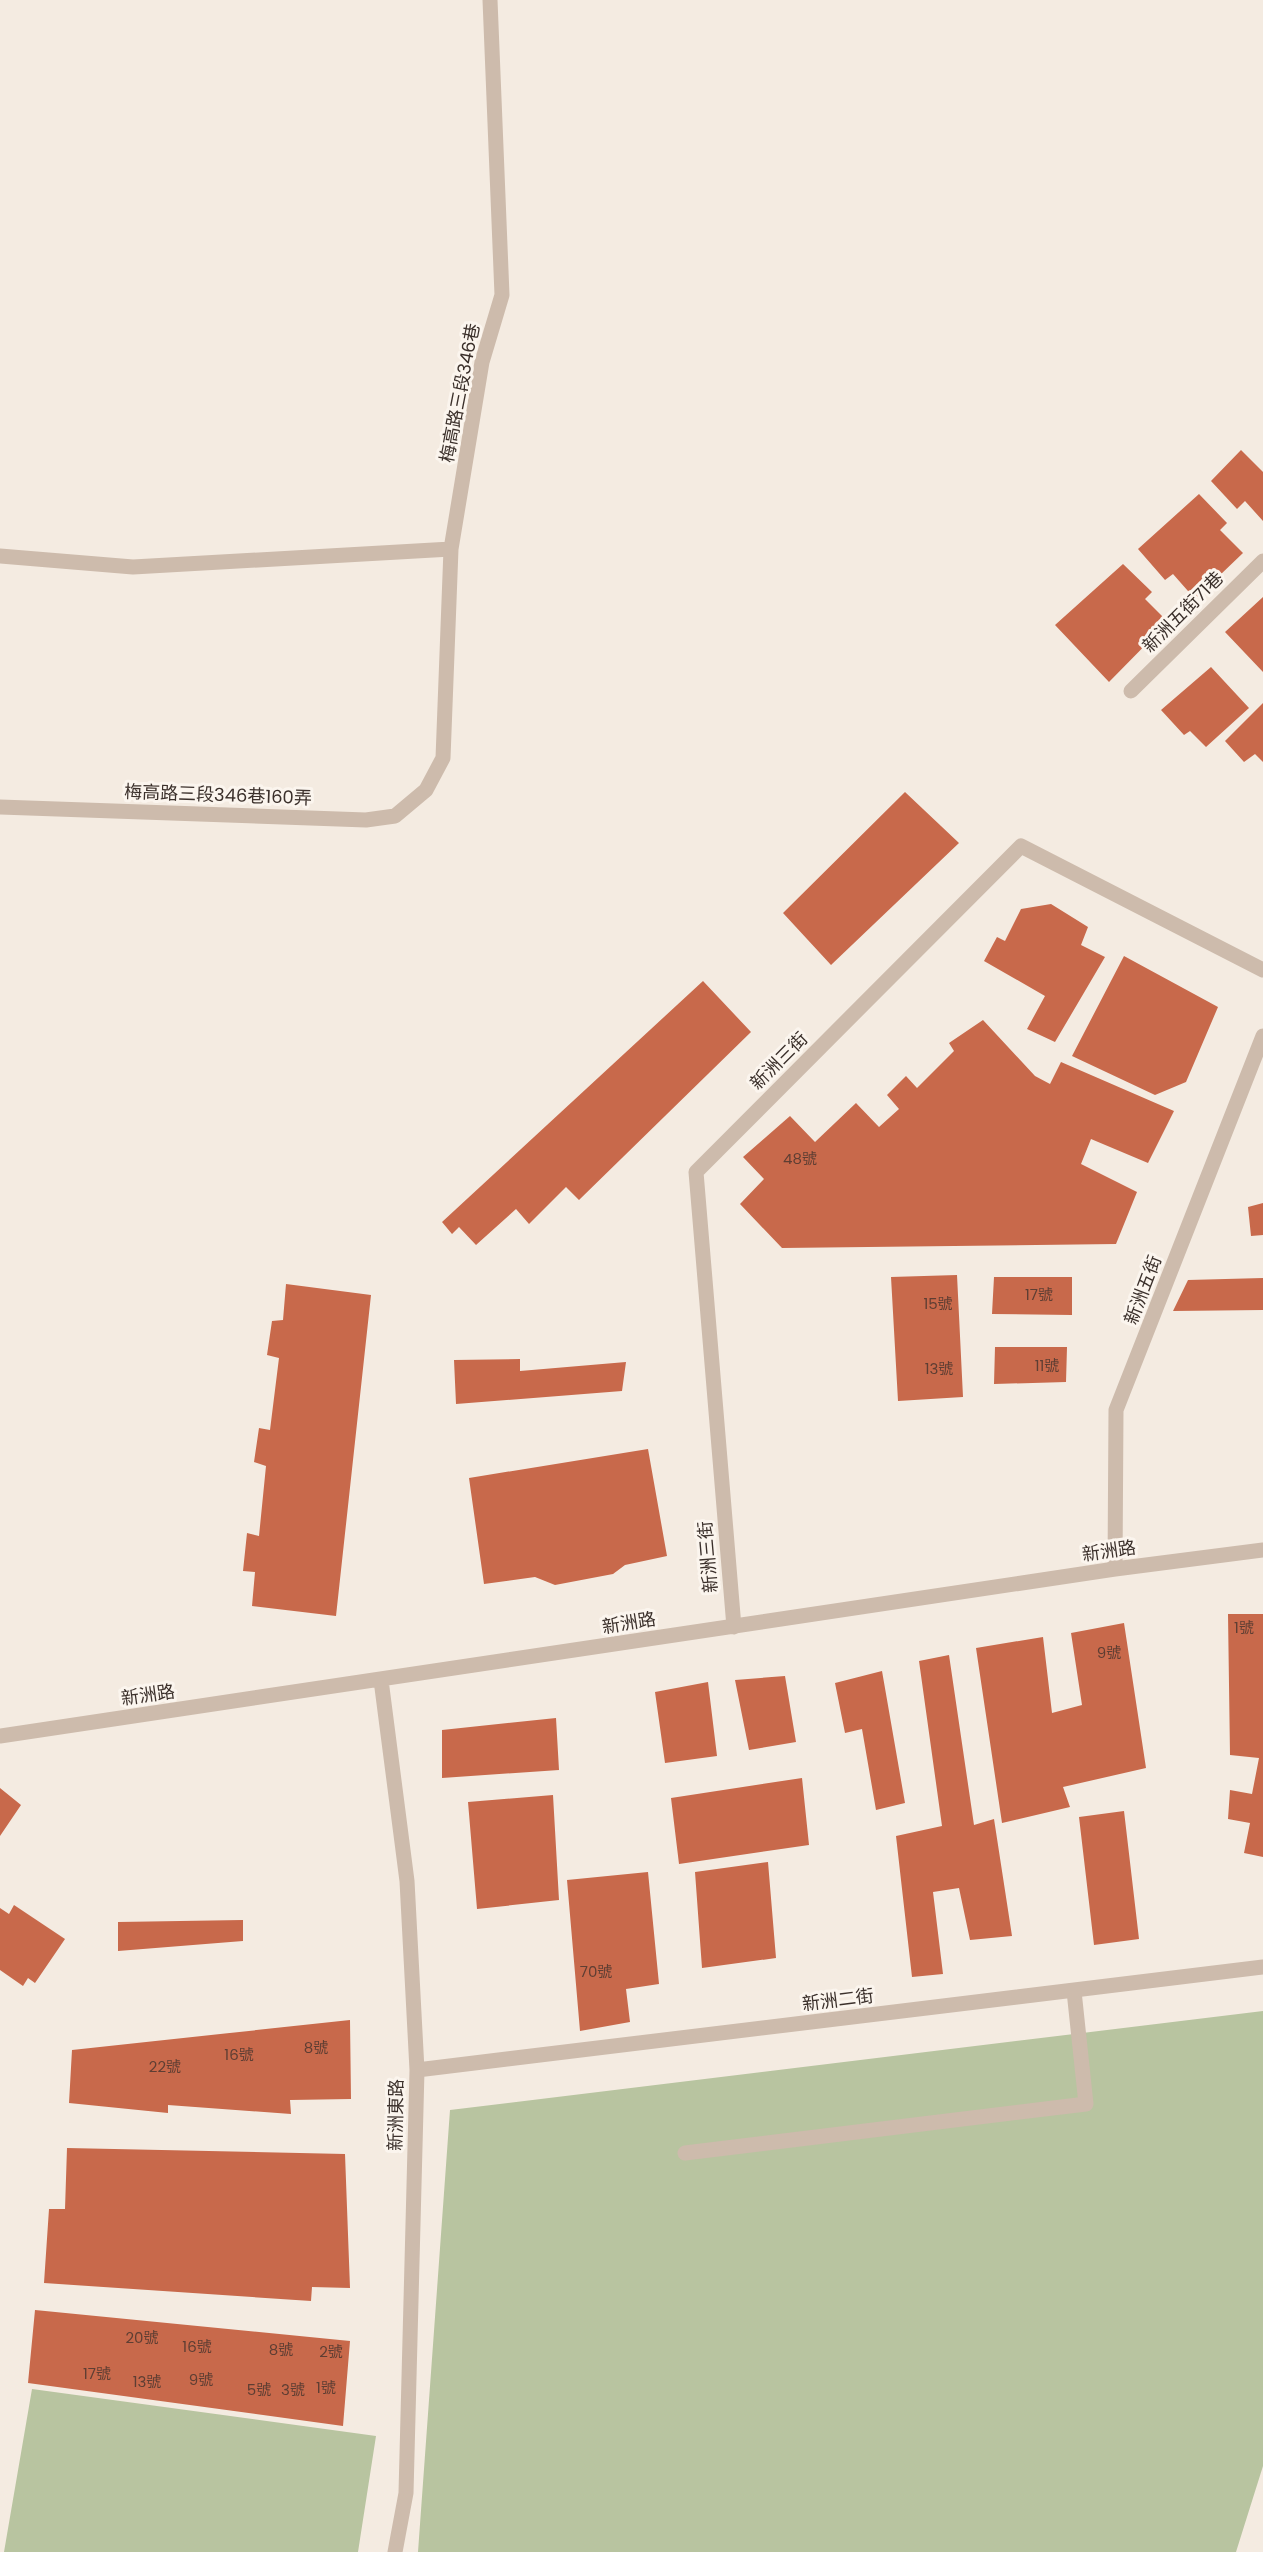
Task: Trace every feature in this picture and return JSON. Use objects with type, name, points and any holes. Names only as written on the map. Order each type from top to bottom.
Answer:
[{"type":"street","name":"梅高路三段346巷","points":[[426,790],[443,758],[451,549],[482,362],[502,295],[490,0]]},
{"type":"street","points":[[0,556],[133,567],[451,549]]},
{"type":"street","name":"新洲五街71巷","points":[[1131,691],[1263,561]]},
{"type":"street","name":"梅高路三段346巷160弄","points":[[0,807],[366,820],[394,816],[426,790]]},
{"type":"street","name":"新洲三街","points":[[734,1627],[696,1172],[1021,846],[1263,970]]},
{"type":"street","name":"新洲五街","points":[[1115,1569],[1116,1410],[1263,1036]]},
{"type":"street","name":"新洲路","points":[[0,1736],[1115,1569],[1263,1550]]},
{"type":"street","name":"新洲東路","points":[[381,1680],[407,1881],[417,2070],[406,2493],[395,2552]]},
{"type":"street","name":"新洲二街","points":[[417,2070],[1263,1967]]},
{"type":"street","points":[[685,2153],[1086,2104],[1074,1991]]},
{"type":"green space","points":[[1263,2011],[1263,2466],[1236,2552],[418,2552],[450,2110]]},
{"type":"green space","points":[[32,2389],[376,2436],[358,2552],[4,2552]]},
{"type":"building","points":[[1241,450],[1263,472],[1263,521],[1245,501],[1237,509],[1211,481]]},
{"type":"building","points":[[1199,494],[1227,523],[1220,530],[1243,553],[1195,599],[1173,574],[1165,580],[1138,549]]},
{"type":"building","points":[[1123,564],[1152,592],[1145,599],[1168,622],[1109,682],[1055,625]]},
{"type":"building","points":[[1263,597],[1263,672],[1225,632]]},
{"type":"building","points":[[1211,667],[1249,708],[1206,747],[1190,731],[1184,735],[1161,710]]},
{"type":"building","points":[[1263,703],[1263,762],[1255,754],[1244,762],[1225,741]]},
{"type":"building","points":[[905,792],[959,843],[831,965],[783,913]]},
{"type":"building","points":[[1051,904],[1088,927],[1081,945],[1105,957],[1055,1042],[1027,1029],[1045,996],[984,961],[997,937],[1005,941],[1021,909]]},
{"type":"building","points":[[1124,956],[1218,1007],[1186,1082],[1155,1095],[1072,1056]]},
{"type":"building","points":[[703,981],[751,1032],[579,1200],[566,1187],[529,1224],[516,1209],[476,1245],[459,1227],[452,1234],[442,1222]]},
{"type":"building","points":[[983,1020],[1035,1076],[1050,1084],[1061,1062],[1174,1111],[1148,1163],[1091,1139],[1081,1164],[1137,1192],[1116,1244],[782,1248],[740,1204],[764,1179],[743,1157],[790,1116],[815,1142],[856,1103],[879,1127],[899,1109],[887,1095],[906,1076],[917,1088],[954,1051],[949,1043]]},
{"type":"building","points":[[1263,1203],[1263,1235],[1251,1236],[1248,1207]]},
{"type":"building","points":[[957,1275],[963,1397],[898,1401],[891,1277]]},
{"type":"building","points":[[994,1277],[1072,1277],[1072,1315],[992,1314]]},
{"type":"building","points":[[1263,1278],[1263,1310],[1173,1311],[1188,1280]]},
{"type":"building","points":[[286,1284],[371,1295],[336,1616],[252,1606],[255,1572],[243,1571],[247,1533],[259,1536],[266,1466],[254,1462],[259,1428],[270,1430],[279,1358],[267,1355],[272,1321],[283,1320]]},
{"type":"building","points":[[995,1347],[1067,1347],[1066,1382],[994,1384]]},
{"type":"building","points":[[520,1359],[520,1371],[626,1362],[622,1391],[456,1404],[454,1360]]},
{"type":"building","points":[[648,1449],[667,1556],[625,1565],[613,1574],[555,1585],[535,1577],[484,1584],[469,1478]]},
{"type":"building","points":[[1228,1614],[1263,1614],[1263,1857],[1244,1853],[1250,1823],[1228,1819],[1230,1790],[1252,1794],[1259,1758],[1230,1755]]},
{"type":"building","points":[[1124,1623],[1146,1768],[1063,1787],[1070,1807],[1002,1823],[976,1648],[1043,1637],[1052,1713],[1082,1705],[1071,1633]]},
{"type":"building","points":[[949,1655],[974,1825],[994,1819],[1012,1936],[970,1940],[959,1888],[933,1892],[943,1974],[912,1977],[896,1836],[942,1826],[919,1661]]},
{"type":"building","points":[[882,1671],[905,1803],[876,1810],[862,1729],[845,1733],[835,1683]]},
{"type":"building","points":[[785,1676],[796,1742],[749,1750],[735,1680]]},
{"type":"building","points":[[708,1682],[717,1756],[665,1763],[655,1692]]},
{"type":"building","points":[[556,1718],[559,1770],[442,1778],[442,1730]]},
{"type":"building","points":[[802,1778],[809,1845],[679,1864],[671,1798]]},
{"type":"building","points":[[0,1788],[21,1805],[0,1836]]},
{"type":"building","points":[[553,1795],[559,1900],[477,1909],[468,1802]]},
{"type":"building","points":[[1124,1811],[1139,1939],[1094,1945],[1079,1817]]},
{"type":"building","points":[[768,1862],[776,1958],[702,1968],[695,1872]]},
{"type":"building","points":[[648,1872],[659,1984],[626,1989],[630,2022],[580,2031],[567,1880]]},
{"type":"building","points":[[14,1905],[65,1939],[35,1983],[28,1978],[23,1986],[0,1970],[0,1908],[9,1914]]},
{"type":"building","points":[[243,1920],[243,1941],[118,1951],[118,1922]]},
{"type":"building","points":[[350,2020],[351,2099],[290,2100],[291,2114],[168,2105],[168,2113],[69,2103],[72,2050]]},
{"type":"building","points":[[67,2148],[345,2154],[350,2288],[312,2287],[311,2301],[44,2283],[49,2209],[65,2209]]},
{"type":"building","points":[[35,2310],[350,2341],[343,2426],[28,2383]]}]
